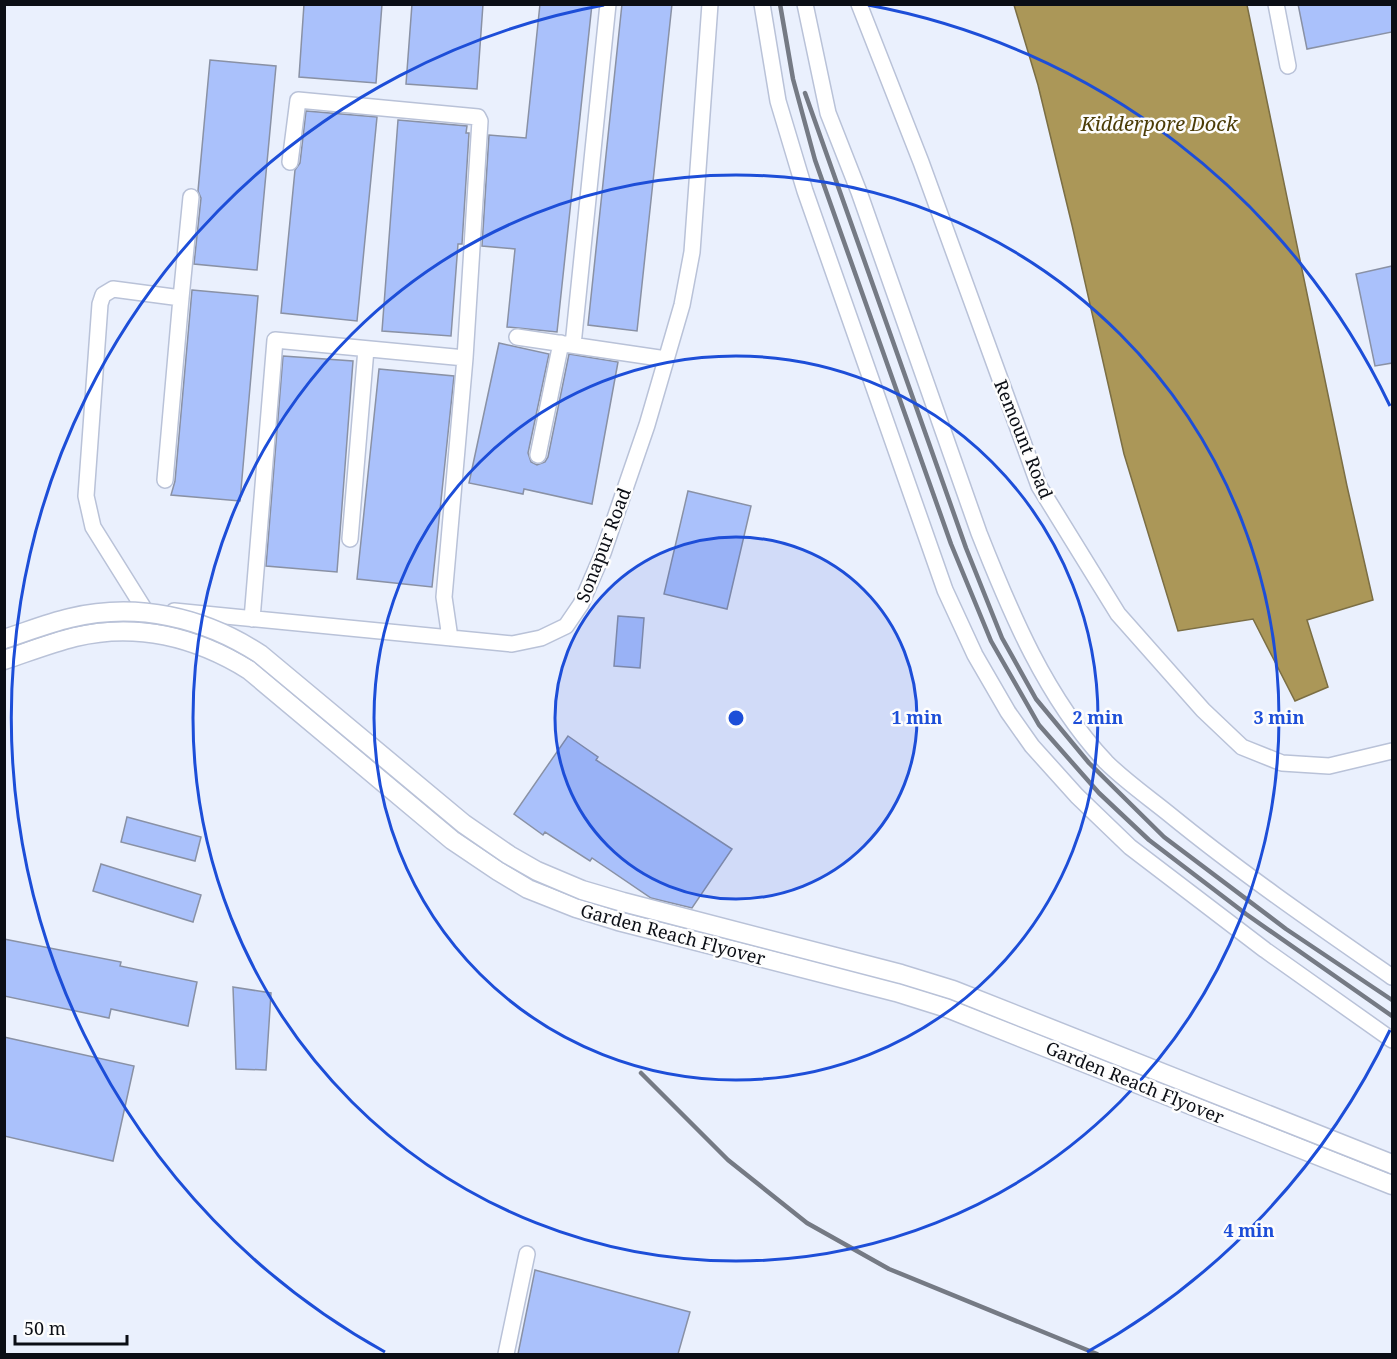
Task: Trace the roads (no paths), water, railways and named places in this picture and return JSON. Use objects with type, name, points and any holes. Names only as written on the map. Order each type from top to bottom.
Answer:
[{"type":"main road","name":"Garden Reach Flyover","points":[[13,640],[70,618],[116,612],[162,614],[203,625],[242,642],[260,654],[464,824],[537,872],[582,890],[623,902],[901,974],[953,990],[1392,1164]]},
{"type":"main road","name":"Garden Reach Flyover","points":[[4,660],[75,637],[117,631],[159,634],[197,643],[232,659],[249,670],[452,840],[528,889],[576,908],[618,921],[896,992],[947,1008],[1392,1185]]},
{"type":"street","points":[[538,455],[567,344],[608,4]]},
{"type":"street","name":"Sonapur Road","points":[[4,648],[13,640],[98,615],[143,607],[252,620],[512,644],[541,638],[566,626],[581,604],[603,554],[647,425],[682,305],[692,252],[710,4]]},
{"type":"street","points":[[762,4],[778,101],[805,191],[945,590],[975,655],[1008,712],[1032,746],[1077,796],[1130,847],[1265,950],[1392,1040]]},
{"type":"street","points":[[805,4],[828,113],[859,192],[979,533],[999,585],[1030,652],[1067,713],[1107,762],[1209,847],[1391,974]]},
{"type":"street","name":"Remount Road","points":[[859,4],[921,162],[1040,486],[1118,614],[1203,710],[1242,747],[1282,763],[1329,766],[1392,751]]},
{"type":"street","points":[[1276,4],[1288,66]]},
{"type":"street","points":[[290,162],[298,100],[478,117],[480,121],[465,358],[444,597],[450,638]]},
{"type":"street","points":[[165,480],[191,197]]},
{"type":"street","points":[[143,607],[93,527],[86,496],[100,304],[103,295],[113,289],[181,298]]},
{"type":"street","points":[[517,337],[666,359]]},
{"type":"street","points":[[252,620],[275,340],[465,358]]},
{"type":"street","points":[[350,539],[366,349]]},
{"type":"street","points":[[4,630],[13,640]]},
{"type":"street","points":[[506,1354],[527,1254]]},
{"type":"water","name":"Kidderpore Dock","points":[[1014,5],[1247,5],[1347,486],[1373,600],[1307,620],[1328,687],[1295,701],[1253,619],[1178,631],[1124,454],[1038,85]]},
{"type":"railway","points":[[780,4],[793,79],[815,160],[951,544],[991,641],[1039,725],[1099,793],[1149,840],[1246,914],[1392,1016]]},
{"type":"railway","points":[[805,93],[966,548],[1002,638],[1036,699],[1089,763],[1164,837],[1286,929],[1392,1000]]},
{"type":"railway","points":[[641,1073],[728,1160],[807,1223],[889,1269],[1097,1354]]}]
